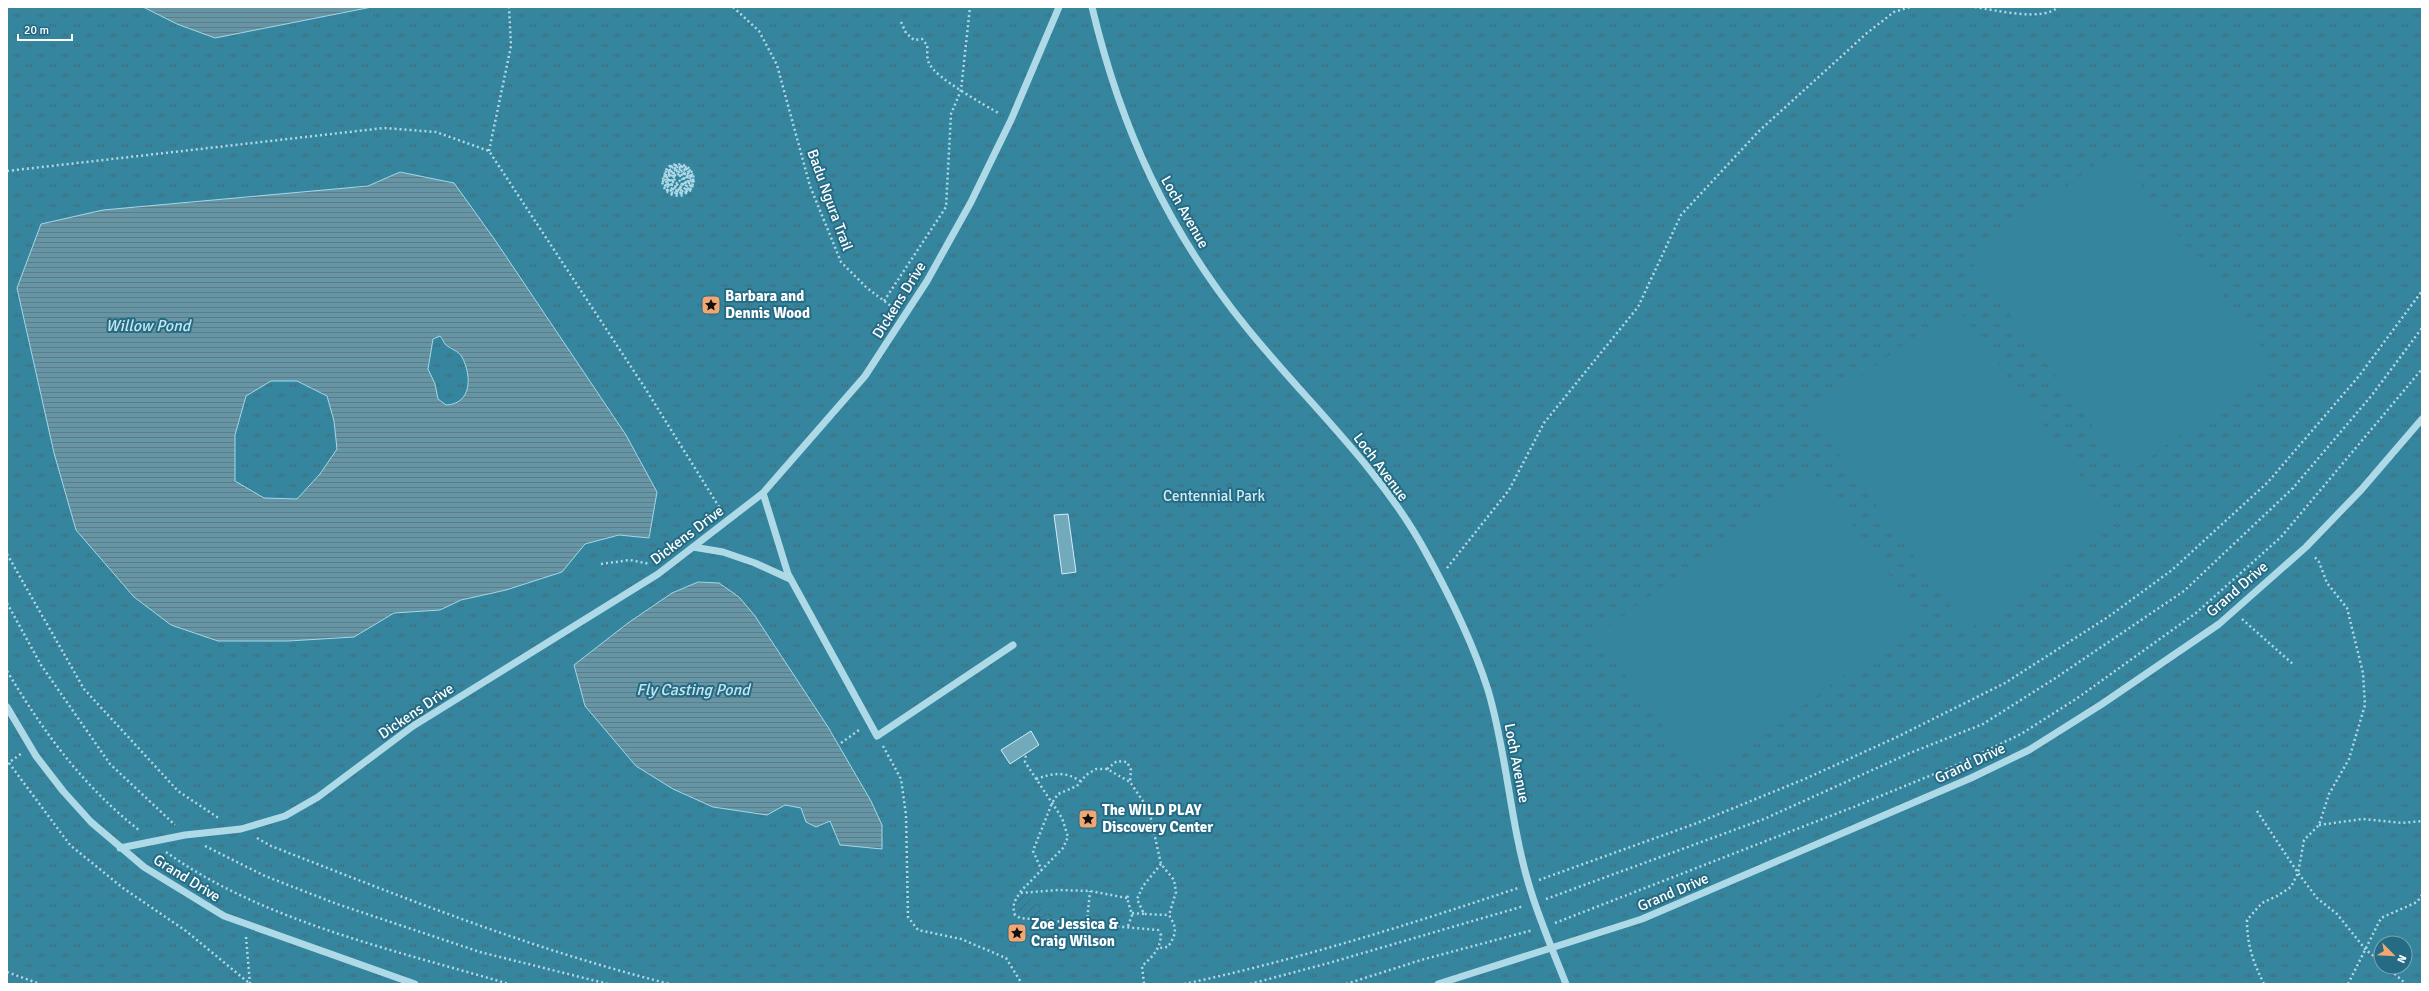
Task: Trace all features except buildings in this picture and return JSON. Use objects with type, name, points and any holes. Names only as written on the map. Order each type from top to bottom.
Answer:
[{"type":"street","name":"Dickens Drive","points":[[120,848],[185,835],[241,829],[285,816],[318,798],[413,726],[664,569],[763,493],[848,399],[883,351],[927,281],[953,235],[1011,120],[1059,7]]},
{"type":"street","name":"Loch Avenue","points":[[1092,7],[1101,45],[1121,108],[1144,165],[1170,217],[1205,273],[1247,328],[1377,480],[1422,546],[1475,651],[1488,692],[1528,884],[1566,984]]},
{"type":"street","name":"Grand Drive","points":[[1438,984],[1552,949],[1642,919],[1971,778],[2029,750],[2102,704],[2219,624],[2306,547],[2361,490],[2422,419]]},
{"type":"street","points":[[763,493],[790,579],[877,736],[1013,645]]},
{"type":"street","points":[[693,547],[729,554],[790,579]]},
{"type":"street","name":"Grand Drive","points":[[7,707],[30,747],[63,790],[91,822],[144,867],[224,916],[415,984]]},
{"type":"path","points":[[489,151],[510,46],[509,7]]},
{"type":"path","name":"Badu Ngura Trail","points":[[733,7],[759,31],[777,65],[810,186],[841,262],[867,288],[884,301],[946,207],[951,114],[961,90],[970,7]]},
{"type":"path","points":[[1439,578],[1509,490],[1544,423],[1638,306],[1681,215],[1759,131],[1867,32],[1894,12],[1910,7]]},
{"type":"path","points":[[1975,7],[2032,15],[2054,11],[2058,7]]},
{"type":"path","points":[[901,22],[906,33],[914,40],[922,39],[927,45],[928,62],[939,74],[961,90],[1011,120]]},
{"type":"path","points":[[7,171],[384,128],[436,132],[489,151],[645,388],[728,520]]},
{"type":"path","points":[[679,180],[685,187],[688,182],[687,174],[689,183],[686,188],[689,192],[693,186],[694,174],[689,167],[675,164],[668,167],[678,165],[688,168],[693,177],[693,182],[690,190],[692,182],[690,173],[688,172],[691,177],[691,182],[688,189],[690,178],[686,171],[678,168],[670,170],[678,167],[688,170],[683,167],[673,167],[666,173],[665,182],[667,190],[663,181],[667,168],[663,175],[662,181],[663,186],[668,193],[673,196],[684,195],[686,193],[680,195],[671,193],[668,190],[675,194],[686,192],[676,193],[672,191],[667,185],[666,181],[670,171],[667,181],[669,187],[668,178],[672,172],[678,170],[684,171],[685,174],[678,171],[673,173],[678,172],[684,173],[687,178],[685,185],[684,176],[683,184],[682,176],[675,175],[678,174],[683,176],[681,173],[676,174],[672,176],[672,185],[670,181],[672,173],[669,182],[675,189],[682,188],[673,186],[681,187],[673,182],[674,176],[675,183],[681,184],[684,189],[678,191],[670,188],[680,192],[685,190],[689,193]]},
{"type":"path","points":[[1184,984],[1264,967],[1445,913],[1697,823],[1820,772],[2005,683],[2108,617],[2172,570],[2268,482],[2359,376],[2422,290]]},
{"type":"path","points":[[1250,984],[1388,946],[1535,902],[1764,819],[1910,752],[1983,724],[2054,679],[2184,591],[2287,493],[2372,395],[2422,328]]},
{"type":"path","points":[[1346,984],[1421,960],[1544,927],[1856,806],[1961,763],[2021,734],[2076,699],[2196,614],[2281,537],[2422,369]]},
{"type":"path","points":[[2264,984],[2252,959],[2247,942],[2247,920],[2262,903],[2291,887],[2298,873],[2304,840],[2319,825],[2329,794],[2349,758],[2365,705],[2363,673],[2347,608],[2327,583],[2320,562],[2306,547]]},
{"type":"path","points":[[601,564],[630,560],[664,569]]},
{"type":"path","points":[[7,604],[41,665],[110,764],[185,835],[264,876],[337,904],[480,952],[608,984]]},
{"type":"path","points":[[2233,611],[2294,665]]},
{"type":"path","points":[[7,671],[40,726],[80,775],[114,811],[181,862],[234,893],[313,925],[509,984]]},
{"type":"path","points":[[841,742],[870,724]]},
{"type":"path","points":[[877,736],[901,779],[906,815],[908,917],[918,930],[961,940],[1006,958],[1022,984]]},
{"type":"path","points":[[30,747],[8,764],[70,845],[123,888],[186,931],[249,983]]},
{"type":"path","points":[[1026,754],[1025,762],[1062,818],[1068,837],[1063,848],[1020,893],[1013,904],[1015,915],[1020,918],[1087,922],[1158,930],[1162,935],[1159,948],[1154,956],[1142,966],[1144,984]]},
{"type":"path","points":[[1107,769],[1117,761],[1127,762],[1131,770],[1130,782]]},
{"type":"path","points":[[1042,871],[1033,852],[1052,802],[1058,794],[1077,786],[1086,775],[1096,769],[1107,769],[1130,782],[1149,810],[1161,864],[1174,880],[1176,892],[1169,915],[1177,928],[1176,935],[1168,947],[1159,948]]},
{"type":"path","points":[[1036,779],[1053,773],[1072,776],[1080,781]]},
{"type":"path","points":[[2257,811],[2298,873],[2317,898],[2337,914],[2366,950],[2373,956]]},
{"type":"path","points":[[2319,825],[2363,819],[2402,823],[2422,821]]},
{"type":"path","points":[[1144,914],[1137,899],[1143,886],[1161,864]]},
{"type":"path","points":[[1020,893],[1058,890],[1090,891],[1127,898]]},
{"type":"path","points":[[1087,922],[1090,891]]},
{"type":"path","points":[[1128,893],[1127,898],[1132,913],[1128,926]]},
{"type":"path","points":[[2348,984],[2381,918],[2417,902],[2422,894]]},
{"type":"path","points":[[1132,913],[1169,915]]},
{"type":"path","points":[[246,924],[249,983]]},
{"type":"path","points":[[7,972],[40,984]]},
{"type":"path","points":[[2396,975],[2406,984]]},
{"type":"green space","name":"Centennial Park","points":[[7,7],[2422,7],[2422,984],[7,984]]},
{"type":"green space","points":[[2115,150],[2274,364],[2128,474],[1969,259]]},
{"type":"green space","points":[[1956,306],[2114,522],[1968,630],[1810,414]]},
{"type":"green space","points":[[1814,473],[1921,618],[1703,780],[1596,636]]},
{"type":"green space","points":[[1026,895],[1050,918],[1022,916],[1017,912],[1016,905],[1020,896]]},
{"type":"water","points":[[143,7],[372,7],[215,38],[177,24]]},
{"type":"water","name":"Willow Pond","points":[[400,172],[454,183],[495,240],[626,435],[657,492],[649,538],[619,535],[585,544],[562,572],[506,590],[461,600],[440,610],[394,613],[354,637],[288,641],[218,641],[171,625],[134,597],[76,530],[54,453],[17,288],[41,224],[103,210],[368,186]],"holes":[[[440,336],[445,344],[459,353],[462,357],[468,380],[468,388],[461,400],[446,405],[438,399],[435,384],[428,369],[433,339]],[[271,381],[297,381],[327,396],[334,421],[337,449],[320,474],[297,499],[264,498],[235,481],[235,435],[246,396]]]},
{"type":"water","name":"Fly Casting Pond","points":[[698,582],[719,583],[739,597],[755,616],[828,727],[871,801],[882,825],[882,849],[840,845],[830,821],[816,827],[806,822],[801,808],[785,805],[767,815],[713,807],[673,789],[636,766],[585,706],[574,665],[628,623],[672,593]]},
{"type":"place","name":"Barbara and Dennis Wood","points":[[711,305]]},
{"type":"place","name":"The WILD PLAY Discovery Center","points":[[1088,819]]},
{"type":"place","name":"Zoe Jessica & Craig Wilson","points":[[1017,933]]}]
